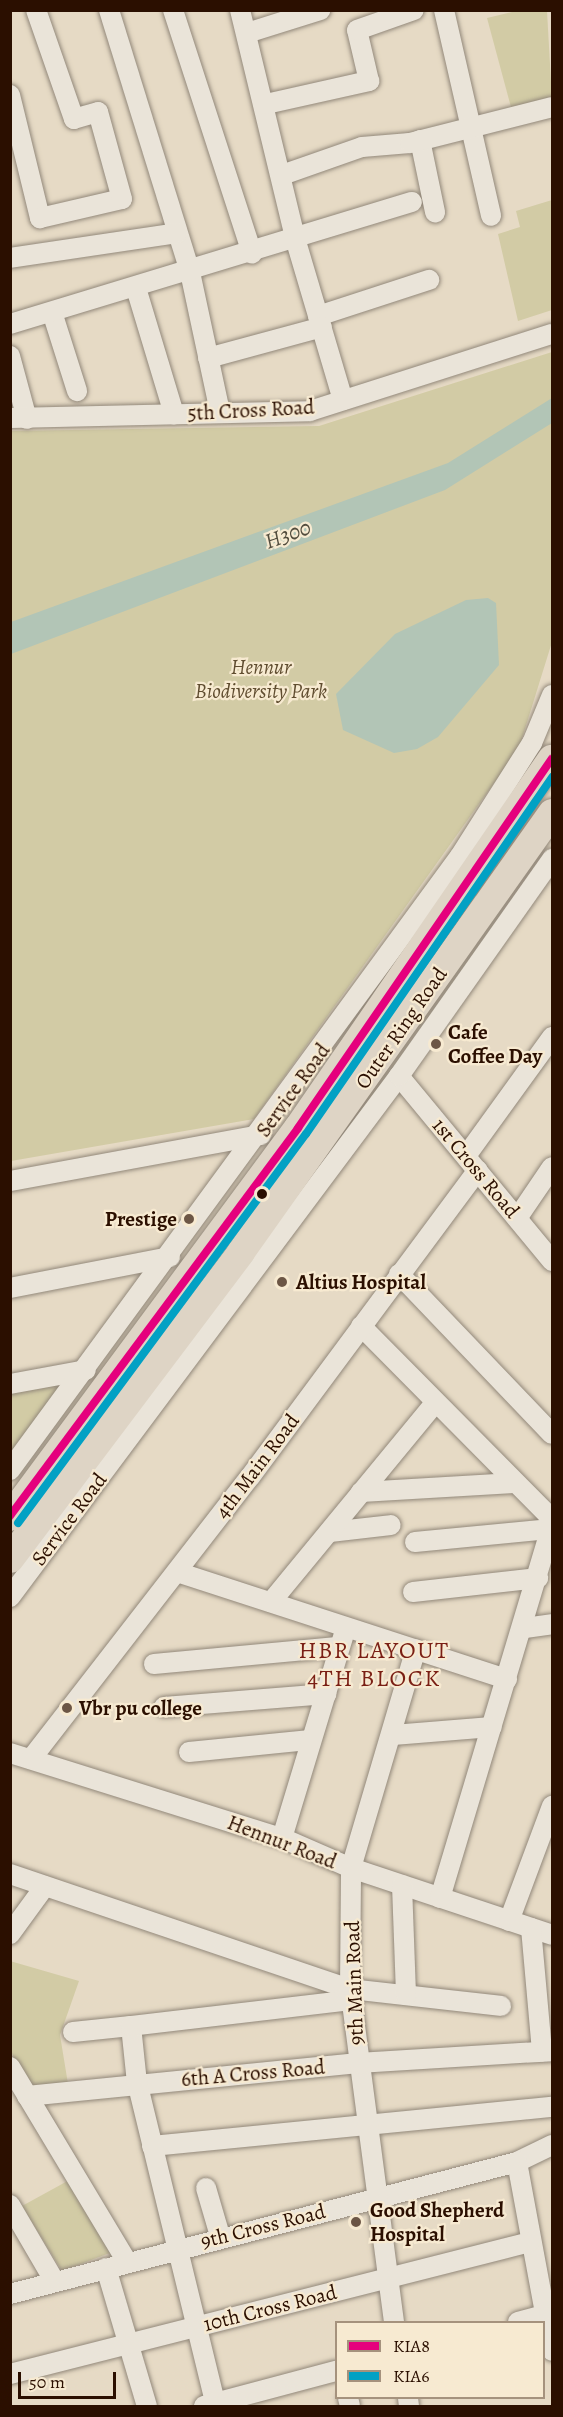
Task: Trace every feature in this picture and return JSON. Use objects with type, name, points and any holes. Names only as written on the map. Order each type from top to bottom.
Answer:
[{"type":"highway","name":"Outer Ring Road","points":[[10,1517],[305,1118],[552,759]]},
{"type":"highway","name":"Outer Ring Road","points":[[10,1558],[241,1252],[552,813]]},
{"type":"street","points":[[10,95],[40,218],[122,199],[98,112],[75,119],[36,10]]},
{"type":"street","points":[[109,10],[190,272],[220,412]]},
{"type":"street","points":[[173,10],[252,253]]},
{"type":"street","points":[[240,10],[266,104],[295,238],[343,400]]},
{"type":"street","points":[[247,33],[320,10]]},
{"type":"street","points":[[266,104],[369,81],[357,30],[414,10]]},
{"type":"street","points":[[444,10],[473,128],[491,216]]},
{"type":"street","points":[[282,175],[362,147],[420,140],[552,107]]},
{"type":"street","points":[[420,140],[435,212]]},
{"type":"street","points":[[10,324],[190,272],[411,202]]},
{"type":"street","points":[[10,258],[177,233]]},
{"type":"street","points":[[208,358],[320,321],[429,280]]},
{"type":"street","points":[[136,288],[174,414]]},
{"type":"street","points":[[52,312],[77,391]]},
{"type":"street","name":"5th Cross Road","points":[[19,418],[310,411],[552,334]]},
{"type":"street","points":[[10,356],[19,418]]},
{"type":"street","name":"Service Road","points":[[10,1470],[261,1135],[460,856],[532,743],[552,695]]},
{"type":"street","name":"Service Road","points":[[10,1597],[399,1076],[552,859]]},
{"type":"street","name":"4th Main Road","points":[[31,1759],[177,1572],[399,1274],[552,1037]]},
{"type":"street","name":"1st Cross Road","points":[[399,1076],[518,1217],[552,1262]]},
{"type":"street","points":[[10,1181],[261,1135]]},
{"type":"street","points":[[518,1217],[552,1167]]},
{"type":"street","points":[[10,1288],[170,1257]]},
{"type":"street","points":[[399,1274],[552,1434]]},
{"type":"street","points":[[361,1326],[552,1524]]},
{"type":"street","points":[[10,1384],[86,1370]]},
{"type":"street","points":[[271,1602],[435,1403]]},
{"type":"street","points":[[361,1492],[514,1483]]},
{"type":"street","points":[[415,1542],[552,1524]]},
{"type":"street","points":[[440,1898],[507,1679],[544,1568],[552,1524]]},
{"type":"street","points":[[330,1532],[391,1525]]},
{"type":"street","points":[[413,1593],[544,1568]]},
{"type":"street","points":[[177,1572],[507,1679]]},
{"type":"street","points":[[525,1628],[552,1624]]},
{"type":"street","points":[[282,1838],[338,1647],[346,1627]]},
{"type":"street","points":[[154,1664],[338,1647]]},
{"type":"street","name":"9th Main Road","points":[[394,2321],[374,2200],[350,1994],[351,1868],[393,1735],[416,1649]]},
{"type":"street","points":[[164,1707],[326,1694]]},
{"type":"street","points":[[393,1735],[492,1727]]},
{"type":"street","points":[[189,1752],[310,1740]]},
{"type":"street","name":"Hennur Road","points":[[10,1753],[282,1838],[351,1868],[552,1935]]},
{"type":"street","points":[[509,1922],[552,1806]]},
{"type":"street","points":[[10,1874],[350,1994]]},
{"type":"street","points":[[402,1885],[406,1995]]},
{"type":"street","points":[[10,1934],[45,1886]]},
{"type":"street","points":[[531,1928],[547,2051]]},
{"type":"street","points":[[74,2032],[131,2026],[350,1994],[406,1995],[501,2006]]},
{"type":"street","points":[[131,2026],[137,2084],[212,2406],[335,2371]]},
{"type":"street","name":"6th A Cross Road","points":[[27,2096],[358,2063],[547,2051]]},
{"type":"street","points":[[10,2067],[128,2263]]},
{"type":"street","points":[[152,2146],[365,2122],[552,2107]]},
{"type":"street","points":[[552,2145],[517,2162],[530,2242],[543,2263],[545,2315],[552,2350]]},
{"type":"street","name":"9th Cross Road","points":[[10,2294],[220,2236],[374,2200],[517,2162]]},
{"type":"street","points":[[206,2188],[220,2236]]},
{"type":"street","points":[[10,2205],[55,2282]]},
{"type":"street","name":"10th Cross Road","points":[[10,2374],[530,2242]]},
{"type":"street","points":[[106,2268],[147,2406]]},
{"type":"street","points":[[522,2321],[545,2315]]},
{"type":"green space","points":[[516,11],[547,11],[552,100],[512,111],[487,18]]},
{"type":"green space","points":[[552,200],[552,310],[518,321],[498,234],[520,227],[516,211]]},
{"type":"green space","name":"Hennur Biodiversity Park","points":[[552,352],[552,642],[519,748],[254,1119],[11,1161],[10,431],[319,426]]},
{"type":"green space","points":[[73,1376],[11,1460],[11,1389]]},
{"type":"green space","points":[[10,1961],[79,1981],[60,2035],[68,2084],[32,2090],[11,2052]]},
{"type":"green space","points":[[73,2178],[115,2251],[62,2271],[22,2206]]},
{"type":"water","name":"H300","points":[[552,398],[552,423],[445,490],[11,654],[11,622],[448,463]]},
{"type":"water","points":[[488,598],[496,603],[499,665],[438,737],[417,749],[394,753],[343,730],[336,694],[395,634],[466,600]]},
{"type":"transit line","name":"KIA8","points":[[10,1516],[298,1128],[552,759]]},
{"type":"transit line","name":"KIA6","points":[[18,1523],[306,1134],[552,777]]},
{"type":"place","name":"Cafe Coffee Day","points":[[436,1044]]},
{"type":"place","name":"Prestige","points":[[189,1219]]},
{"type":"place","name":"Altius Hospital","points":[[282,1282]]},
{"type":"place","name":"Vbr pu college","points":[[67,1708]]},
{"type":"place","name":"Good Shepherd Hospital","points":[[356,2222]]},
{"type":"district","name":"HBR LAYOUT 4TH BLOCK","points":[[374,1665]]}]
